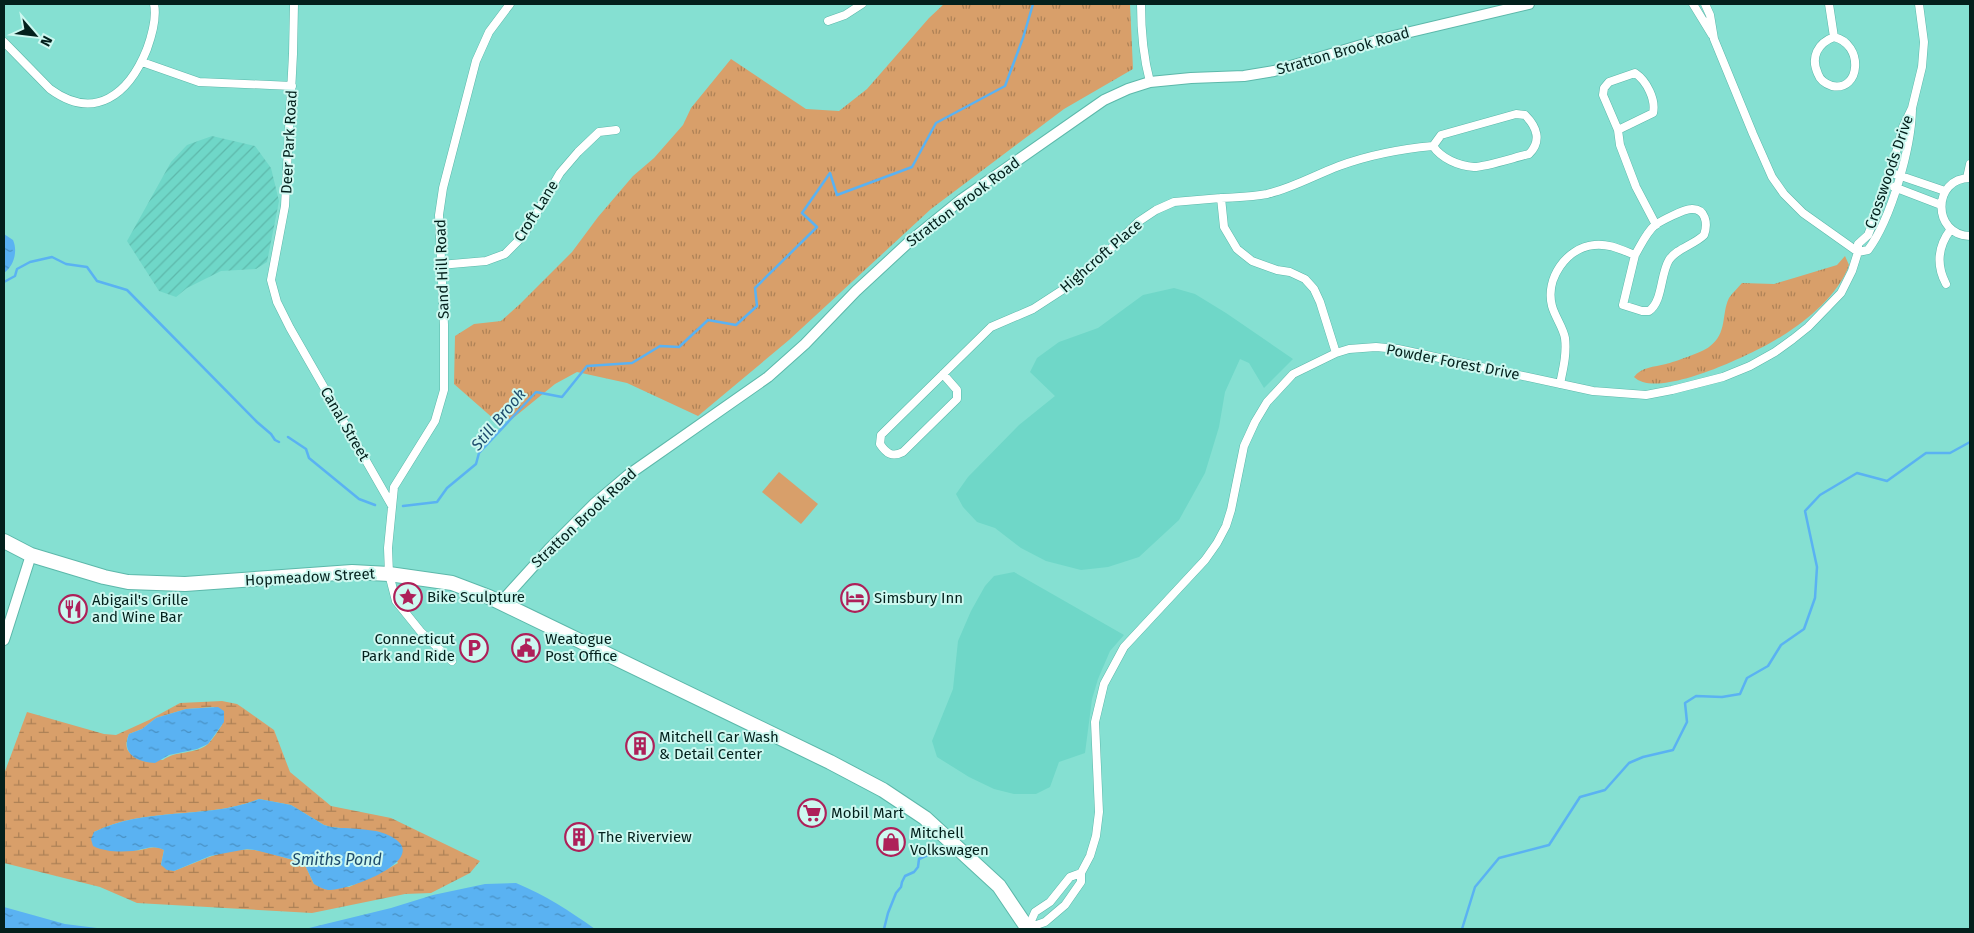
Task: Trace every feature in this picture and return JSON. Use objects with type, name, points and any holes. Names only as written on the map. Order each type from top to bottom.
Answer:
[{"type":"highway","name":"Hopmeadow Street","points":[[4,541],[32,555],[104,577],[137,582],[185,584],[352,572],[389,574],[452,583],[501,602],[830,762],[883,790],[925,818],[986,872],[999,886],[1028,929]]},
{"type":"street","points":[[4,42],[50,89],[66,100],[83,104],[105,101],[126,87],[142,62],[154,21],[154,4]]},
{"type":"street","name":"Deer Park Road","points":[[271,280],[285,206],[292,86],[294,4]]},
{"type":"street","name":"Sand Hill Road","points":[[392,506],[394,487],[434,421],[444,390],[444,325],[439,215],[465,98],[476,61],[490,32],[510,4]]},
{"type":"street","points":[[828,21],[845,16],[862,4]]},
{"type":"street","points":[[1141,4],[1141,26],[1146,68],[1150,82]]},
{"type":"street","name":"Stratton Brook Road","points":[[501,602],[596,503],[628,475],[768,377],[805,344],[909,242],[962,199],[1104,100],[1150,82],[1244,76],[1274,71],[1385,38],[1529,4]]},
{"type":"street","points":[[1694,4],[1714,39],[1753,134],[1776,182],[1784,194],[1803,213],[1858,252]]},
{"type":"street","points":[[1705,4],[1710,15],[1714,39]]},
{"type":"street","points":[[1829,4],[1834,38]]},
{"type":"street","name":"Crosswoods Drive","points":[[1912,108],[1912,127],[1897,188],[1876,238],[1868,250],[1858,252],[1858,244],[1868,235],[1887,185],[1903,127],[1912,108],[1922,66],[1924,42],[1919,4]]},
{"type":"street","points":[[1834,38],[1842,40],[1851,47],[1856,61],[1853,77],[1840,86],[1830,85],[1821,79],[1815,61],[1818,49],[1822,43],[1834,38]]},
{"type":"street","points":[[142,62],[199,82],[292,86]]},
{"type":"street","points":[[1618,130],[1652,113],[1654,106],[1646,83],[1635,73],[1609,82],[1604,88],[1604,95],[1618,130],[1620,145],[1636,187],[1656,225]]},
{"type":"street","name":"Highcroft Place","points":[[943,374],[957,390],[957,399],[903,452],[896,456],[890,455],[880,444],[880,435],[992,326],[1033,309],[1070,285],[1138,222],[1156,210],[1174,202],[1267,194],[1307,181],[1337,166],[1362,158],[1403,149],[1433,146],[1441,136],[1516,114],[1525,114],[1530,120],[1537,140],[1535,148],[1528,154],[1475,167],[1451,161],[1438,154],[1433,146]]},
{"type":"street","name":"Croft Lane","points":[[440,265],[486,262],[505,254],[523,236],[560,173],[578,152],[600,132],[616,130]]},
{"type":"street","points":[[1970,164],[1969,178],[1959,180],[1945,191],[1941,206],[1945,223],[1959,234],[1970,236]]},
{"type":"street","points":[[1891,173],[1945,191]]},
{"type":"street","points":[[1887,185],[1941,206]]},
{"type":"street","points":[[1221,198],[1224,227],[1236,250],[1252,261],[1277,270],[1290,272],[1305,279],[1314,289],[1336,353]]},
{"type":"street","points":[[1690,208],[1699,210],[1704,216],[1707,228],[1704,235],[1670,258],[1664,271],[1656,303],[1649,311],[1642,311],[1623,305],[1635,255],[1648,232],[1656,225],[1690,208]]},
{"type":"street","points":[[1946,284],[1940,267],[1939,256],[1944,238],[1951,229]]},
{"type":"street","points":[[1560,384],[1566,354],[1565,336],[1552,306],[1551,291],[1557,270],[1571,255],[1593,245],[1605,245],[1635,255]]},
{"type":"street","name":"Powder Forest Drive","points":[[1028,929],[1045,922],[1065,904],[1081,882],[1080,873],[1090,856],[1096,836],[1099,812],[1095,722],[1104,684],[1124,647],[1204,560],[1217,543],[1226,526],[1231,510],[1244,446],[1267,402],[1294,374],[1336,353],[1349,349],[1398,348],[1593,391],[1646,395],[1723,377],[1750,366],[1775,352],[1794,339],[1830,305],[1848,282],[1858,252]]},
{"type":"street","name":"Canal Street","points":[[271,280],[277,302],[286,321],[392,506]]},
{"type":"street","points":[[392,506],[388,557],[389,574],[396,601],[402,611],[421,632],[452,661]]},
{"type":"street","points":[[4,640],[32,555]]},
{"type":"street","name":"Powder Forest Drive","points":[[1028,929],[1035,912],[1050,902],[1070,877],[1080,873]]},
{"type":"shaded area","points":[[212,136],[255,146],[271,168],[279,201],[267,262],[256,269],[221,271],[187,288],[176,297],[159,291],[127,241],[171,162],[187,145]]},
{"type":"shaded area","points":[[1174,288],[1195,294],[1293,359],[1264,388],[1249,363],[1240,359],[1225,392],[1219,427],[1205,473],[1179,520],[1139,557],[1108,567],[1081,570],[1046,561],[1021,548],[995,528],[977,522],[963,507],[956,494],[968,477],[1019,425],[1055,396],[1030,372],[1037,358],[1059,342],[1098,328],[1143,295]]},
{"type":"shaded area","points":[[1014,572],[1124,635],[1110,651],[1098,679],[1092,699],[1085,753],[1059,762],[1050,787],[1036,794],[1014,794],[994,789],[969,777],[937,757],[932,741],[953,689],[958,641],[971,611],[985,586],[994,576]]},
{"type":"green space","points":[[944,4],[1130,4],[1133,69],[1064,109],[931,209],[789,340],[698,416],[627,383],[577,372],[555,384],[512,419],[495,420],[454,384],[455,336],[474,324],[501,321],[572,252],[598,217],[633,176],[654,158],[683,125],[691,108],[731,59],[806,109],[839,111],[867,89],[929,18]]},
{"type":"green space","points":[[1845,256],[1849,265],[1838,286],[1812,314],[1782,336],[1752,353],[1708,372],[1685,379],[1664,383],[1646,383],[1634,377],[1644,369],[1682,359],[1709,347],[1715,342],[1722,330],[1729,298],[1742,283],[1774,284],[1837,265]]},
{"type":"green space","points":[[779,472],[818,504],[801,524],[762,492]]},
{"type":"green space","points":[[222,701],[237,704],[274,730],[290,772],[331,806],[391,818],[480,861],[470,873],[431,893],[405,894],[312,913],[137,903],[100,887],[4,863],[4,774],[27,712],[104,734],[116,735],[180,703]],"holes":[[[214,707],[222,725],[210,742],[197,750],[174,755],[163,760],[141,758],[130,753],[127,749],[129,734],[142,729],[156,718],[186,709]],[[259,799],[291,805],[324,825],[331,827],[380,832],[398,863],[349,887],[314,884],[305,865],[298,861],[253,850],[223,853],[174,871],[161,865],[164,850],[155,847],[134,850],[119,845],[94,832],[134,819],[219,809]]]},
{"type":"water","points":[[4,234],[13,240],[15,253],[13,262],[4,273]]},
{"type":"water","points":[[218,707],[224,711],[224,722],[208,744],[197,749],[169,755],[155,763],[137,759],[129,752],[127,741],[129,734],[142,729],[156,718],[186,709]]},
{"type":"water","name":"Smiths Pond","points":[[259,799],[291,805],[324,825],[331,827],[368,830],[388,835],[400,844],[402,853],[396,862],[385,871],[370,879],[339,889],[328,890],[314,884],[305,865],[298,861],[255,850],[247,849],[210,856],[174,871],[167,870],[161,865],[164,850],[160,848],[133,851],[108,850],[93,846],[91,839],[94,832],[134,819],[219,809]]},
{"type":"water","points":[[516,883],[557,904],[595,929],[294,929],[309,928],[391,908],[433,895],[485,884]]},
{"type":"water","points":[[4,907],[65,924],[105,929],[4,929]]},
{"type":"waterway","name":"Still Brook","points":[[403,506],[437,502],[447,488],[476,464],[479,453],[536,392],[562,397],[587,366],[632,363],[660,346],[679,347],[708,320],[736,325],[757,306],[755,288],[817,227],[802,213],[830,173],[837,195],[912,167],[936,123],[1005,86],[1023,38],[1033,4]]},
{"type":"waterway","name":"Still Brook","points":[[4,282],[15,276],[17,269],[30,262],[52,257],[66,264],[87,267],[97,281],[127,290],[279,442]]},
{"type":"waterway","name":"Still Brook","points":[[288,437],[306,449],[309,458],[359,499],[375,505]]},
{"type":"waterway","points":[[1462,929],[1475,887],[1499,858],[1549,845],[1580,797],[1605,790],[1629,763],[1643,757],[1673,750],[1687,722],[1685,703],[1696,696],[1722,697],[1740,694],[1747,678],[1768,666],[1781,645],[1804,629],[1815,598],[1817,567],[1805,511],[1820,495],[1857,473],[1887,481],[1926,453],[1950,453],[1970,442]]},
{"type":"waterway","points":[[884,929],[896,893],[901,887],[905,876],[914,872],[918,867],[919,859],[930,854],[938,856],[947,854]]},
{"type":"place","name":"Bike Sculpture","points":[[408,597]]},
{"type":"place","name":"Simsbury Inn","points":[[855,598]]},
{"type":"place","name":"Abigail's Grille and Wine Bar","points":[[73,609]]},
{"type":"place","name":"Connecticut Park and Ride","points":[[474,648]]},
{"type":"place","name":"Weatogue Post Office","points":[[526,648]]},
{"type":"place","name":"Mitchell Car Wash & Detail Center","points":[[640,746]]},
{"type":"place","name":"Mobil Mart","points":[[812,813]]},
{"type":"place","name":"The Riverview","points":[[579,837]]},
{"type":"place","name":"Mitchell Volkswagen","points":[[891,842]]}]
